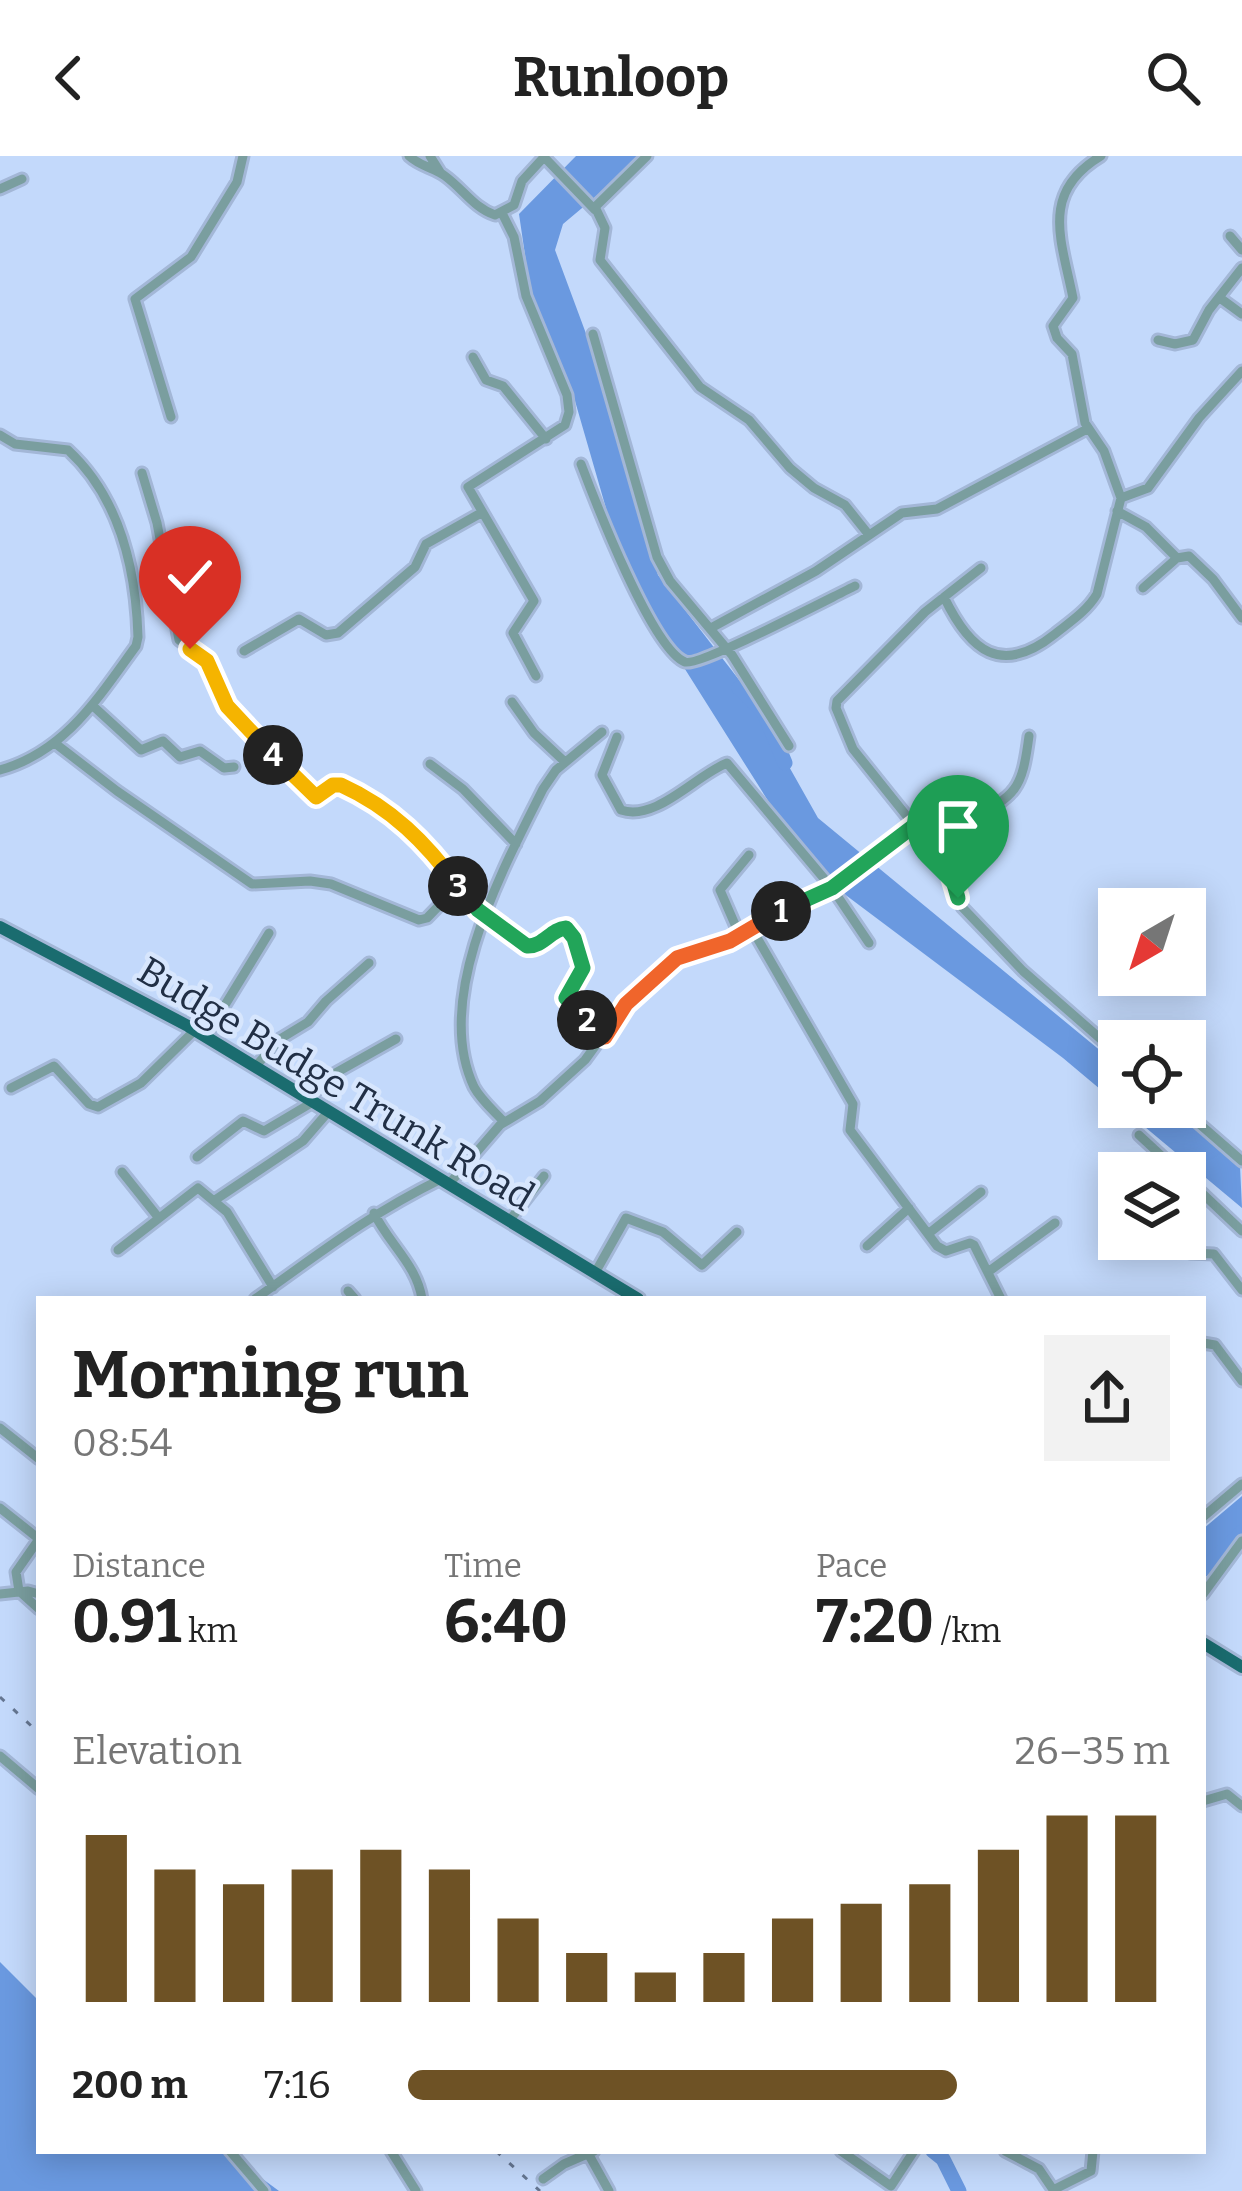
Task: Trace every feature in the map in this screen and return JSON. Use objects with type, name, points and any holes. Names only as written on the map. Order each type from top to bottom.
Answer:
[{"type":"main road","name":"Budge Budge Trunk Road","points":[[0,927],[200,1033],[633,1296]]},
{"type":"main road","points":[[1206,1645],[1242,1666]]},
{"type":"street","points":[[171,417],[135,299],[191,257],[237,182],[243,156]]},
{"type":"street","points":[[409,156],[424,169],[440,172]]},
{"type":"street","points":[[430,156],[440,172],[483,210],[502,213],[514,206],[522,181],[545,157],[595,210],[605,228],[600,260],[700,387],[749,420],[778,456],[814,488],[845,505],[869,535]]},
{"type":"street","points":[[595,210],[647,156]]},
{"type":"street","points":[[944,597],[959,628],[978,647],[1012,657],[1027,654],[1093,602],[1101,583],[1121,498],[1104,451],[1087,428],[1072,355],[1053,326],[1073,298],[1063,252],[1060,200],[1085,166],[1101,156]]},
{"type":"street","points":[[0,189],[22,179]]},
{"type":"street","points":[[502,213],[514,237],[526,296],[569,404],[565,425],[470,484],[481,513],[534,601],[513,633],[536,676]]},
{"type":"street","points":[[1230,236],[1242,250]]},
{"type":"street","points":[[1158,340],[1175,344],[1193,340],[1242,268]]},
{"type":"street","points":[[1220,298],[1242,314]]},
{"type":"street","points":[[593,334],[658,557],[670,581],[711,628],[789,746]]},
{"type":"street","points":[[473,357],[486,380],[503,386],[546,439]]},
{"type":"street","points":[[1121,498],[1148,488],[1199,418],[1242,371]]},
{"type":"street","points":[[711,628],[817,571],[908,511],[937,509],[1087,428]]},
{"type":"street","points":[[0,435],[15,444],[68,450],[106,500],[123,535],[138,637],[92,705],[56,744],[0,770]]},
{"type":"street","points":[[580,464],[638,597],[678,657],[692,663],[726,650],[855,586]]},
{"type":"street","points":[[142,473],[157,523],[179,640],[207,661],[227,706],[311,794],[322,796],[336,784],[362,794],[421,839],[484,915],[532,947],[566,928],[583,968],[566,998],[605,1037]]},
{"type":"street","points":[[1118,511],[1146,527],[1177,558]]},
{"type":"street","points":[[244,651],[303,618],[326,634],[338,633],[415,567],[426,544],[481,513]]},
{"type":"street","points":[[1143,588],[1183,555],[1195,560],[1242,618]]},
{"type":"street","points":[[981,568],[895,641],[836,705],[853,749],[950,870],[962,908],[1098,1036]]},
{"type":"street","points":[[512,702],[542,741],[566,762]]},
{"type":"street","points":[[92,705],[138,749],[163,741],[180,758],[200,751],[224,768],[234,767]]},
{"type":"street","points":[[504,1122],[477,1092],[467,1066],[461,1006],[484,915],[543,789],[602,732]]},
{"type":"street","points":[[118,1250],[194,1188],[215,1200],[240,1231],[264,1294],[374,1214],[445,1182],[504,1122],[540,1101],[605,1037],[626,1004],[677,958],[740,936],[834,887],[914,823],[945,805],[969,819],[1007,799],[1023,777],[1029,736]]},
{"type":"street","points":[[617,737],[602,776],[621,810],[636,812],[668,799],[727,763],[834,887],[869,943]]},
{"type":"street","points":[[56,744],[252,884],[331,884],[419,920],[427,918],[458,886]]},
{"type":"street","points":[[430,764],[463,789],[516,844]]},
{"type":"street","points":[[740,936],[720,890],[749,855]]},
{"type":"street","points":[[752,929],[854,1104],[850,1130],[946,1251],[970,1243],[999,1296]]},
{"type":"street","points":[[10,1088],[54,1066],[89,1104],[98,1107],[141,1083],[200,1033],[269,933]]},
{"type":"street","points":[[255,1066],[369,963]]},
{"type":"street","points":[[197,1156],[243,1121],[264,1131],[310,1100],[332,1075],[396,1039]]},
{"type":"street","points":[[215,1200],[303,1141],[329,1111]]},
{"type":"street","points":[[1204,1128],[1242,1161]]},
{"type":"street","points":[[1139,1135],[1158,1152]]},
{"type":"street","points":[[122,1172],[158,1217]]},
{"type":"street","points":[[509,1221],[544,1176]]},
{"type":"street","points":[[928,1234],[981,1192]]},
{"type":"street","points":[[1206,1197],[1242,1232]]},
{"type":"street","points":[[866,1246],[909,1208]]},
{"type":"street","points":[[374,1214],[416,1272],[421,1296]]},
{"type":"street","points":[[595,1273],[626,1218],[663,1232],[702,1265],[737,1232]]},
{"type":"street","points":[[988,1272],[1055,1223]]},
{"type":"street","points":[[1206,1254],[1214,1254],[1242,1289]]},
{"type":"street","points":[[1206,1344],[1215,1346],[1242,1381]]},
{"type":"street","points":[[0,1428],[36,1457]]},
{"type":"street","points":[[1206,1509],[1242,1484]]},
{"type":"street","points":[[0,1508],[36,1537]]},
{"type":"street","points":[[1206,1590],[1242,1541]]},
{"type":"street","points":[[36,1543],[18,1565],[20,1591],[36,1606]]},
{"type":"street","points":[[0,1594],[36,1594]]},
{"type":"street","points":[[0,1756],[36,1787]]},
{"type":"street","points":[[1206,1800],[1227,1794],[1242,1805]]},
{"type":"street","points":[[233,2154],[264,2191]]},
{"type":"street","points":[[397,2154],[416,2191]]},
{"type":"street","points":[[543,2179],[589,2154]]},
{"type":"street","points":[[592,2154],[609,2191]]},
{"type":"street","points":[[845,2154],[892,2189],[912,2154]]},
{"type":"street","points":[[1011,2154],[1039,2169],[1053,2190],[1091,2171],[1093,2154]]},
{"type":"water","points":[[576,156],[644,156],[563,224],[555,250],[611,401],[658,575],[743,685],[818,818],[1098,1049],[1098,1087],[835,887],[789,834],[625,574],[573,394],[530,289],[519,214]]},
{"type":"water","points":[[1146,1128],[1194,1128],[1240,1166],[1242,1208],[1206,1178],[1206,1152],[1175,1152]]},
{"type":"water","points":[[1242,1496],[1242,1526],[1206,1573],[1206,1526]]},
{"type":"water","points":[[0,1962],[36,1998],[36,2154],[229,2154],[279,2191],[0,2191]]},
{"type":"waterway","points":[[739,688],[764,713],[785,763]]},
{"type":"waterway","points":[[1206,1567],[1242,1532]]},
{"type":"waterway","points":[[937,2154],[959,2191]]},
{"type":"railway","points":[[0,1697],[36,1730]]},
{"type":"railway","points":[[499,2154],[540,2191]]},
{"type":"route","points":[[190,649],[207,661],[227,706],[316,797],[333,785],[362,794],[430,848],[478,910],[527,946],[538,945],[566,928],[583,968],[566,998],[605,1037],[626,1004],[677,958],[730,941],[832,888],[915,825],[950,870],[958,898]]}]
